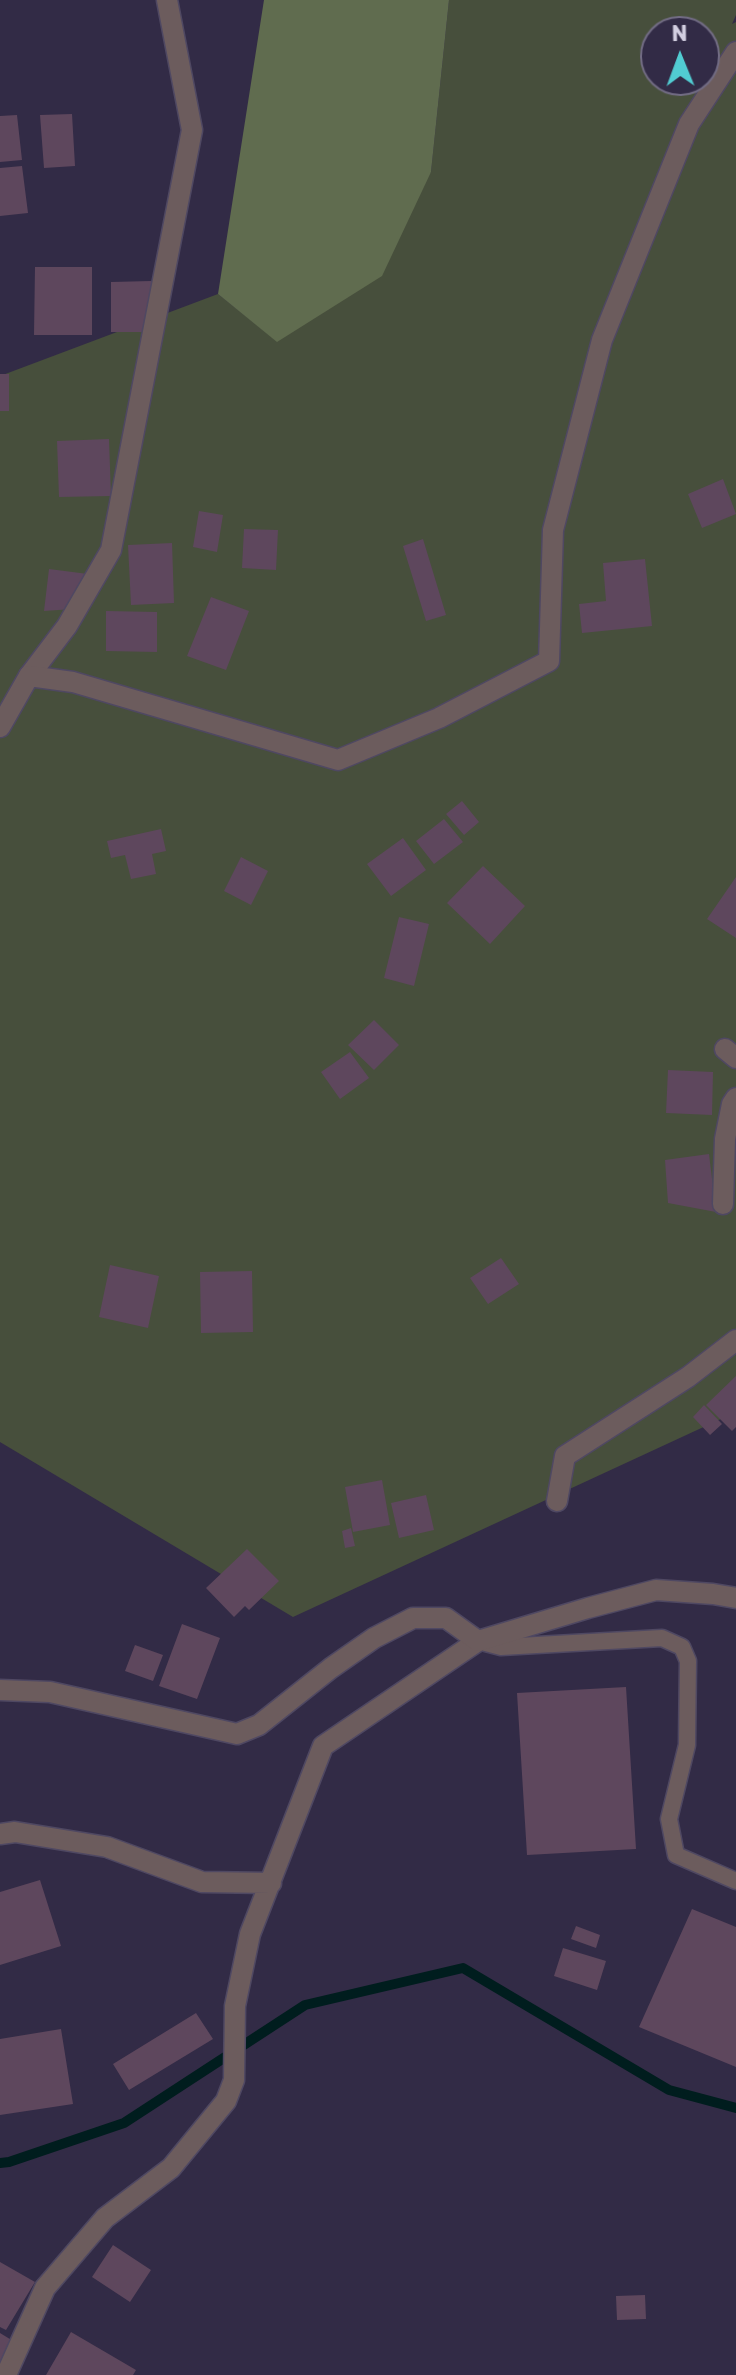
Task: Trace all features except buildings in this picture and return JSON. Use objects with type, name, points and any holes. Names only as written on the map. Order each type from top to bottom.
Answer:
[{"type":"street","points":[[0,727],[29,676],[67,626],[111,550],[192,130],[167,0]]},
{"type":"street","points":[[29,676],[73,682],[338,760],[439,718],[549,661],[553,530],[602,340],[689,124],[736,52]]},
{"type":"street","points":[[723,1204],[725,1139],[736,1098]]},
{"type":"street","points":[[557,1501],[565,1456],[688,1377],[736,1340]]},
{"type":"street","points":[[6,2375],[45,2288],[105,2218],[171,2168],[226,2101],[234,2080],[235,2006],[250,1934],[323,1746],[478,1641],[656,1590],[736,1598]]},
{"type":"street","points":[[0,1690],[50,1692],[237,1734],[259,1725],[374,1638],[413,1618],[446,1618],[478,1641]]},
{"type":"street","points":[[0,1834],[15,1832],[107,1847],[202,1882],[271,1883]]},
{"type":"lane","points":[[478,1641],[501,1647],[662,1638],[682,1647],[688,1661],[687,1745],[669,1819],[676,1855],[736,1881]]},
{"type":"green space","points":[[264,0],[449,0],[431,172],[382,276],[277,342],[218,294]]},
{"type":"green space","points":[[449,0],[736,0],[736,15],[732,24],[736,22],[736,1412],[293,1617],[0,1442],[0,376],[218,294],[277,341],[431,172]]},
{"type":"waterway","points":[[0,2163],[124,2123],[305,2005],[463,1968],[669,2090],[736,2108]]}]
